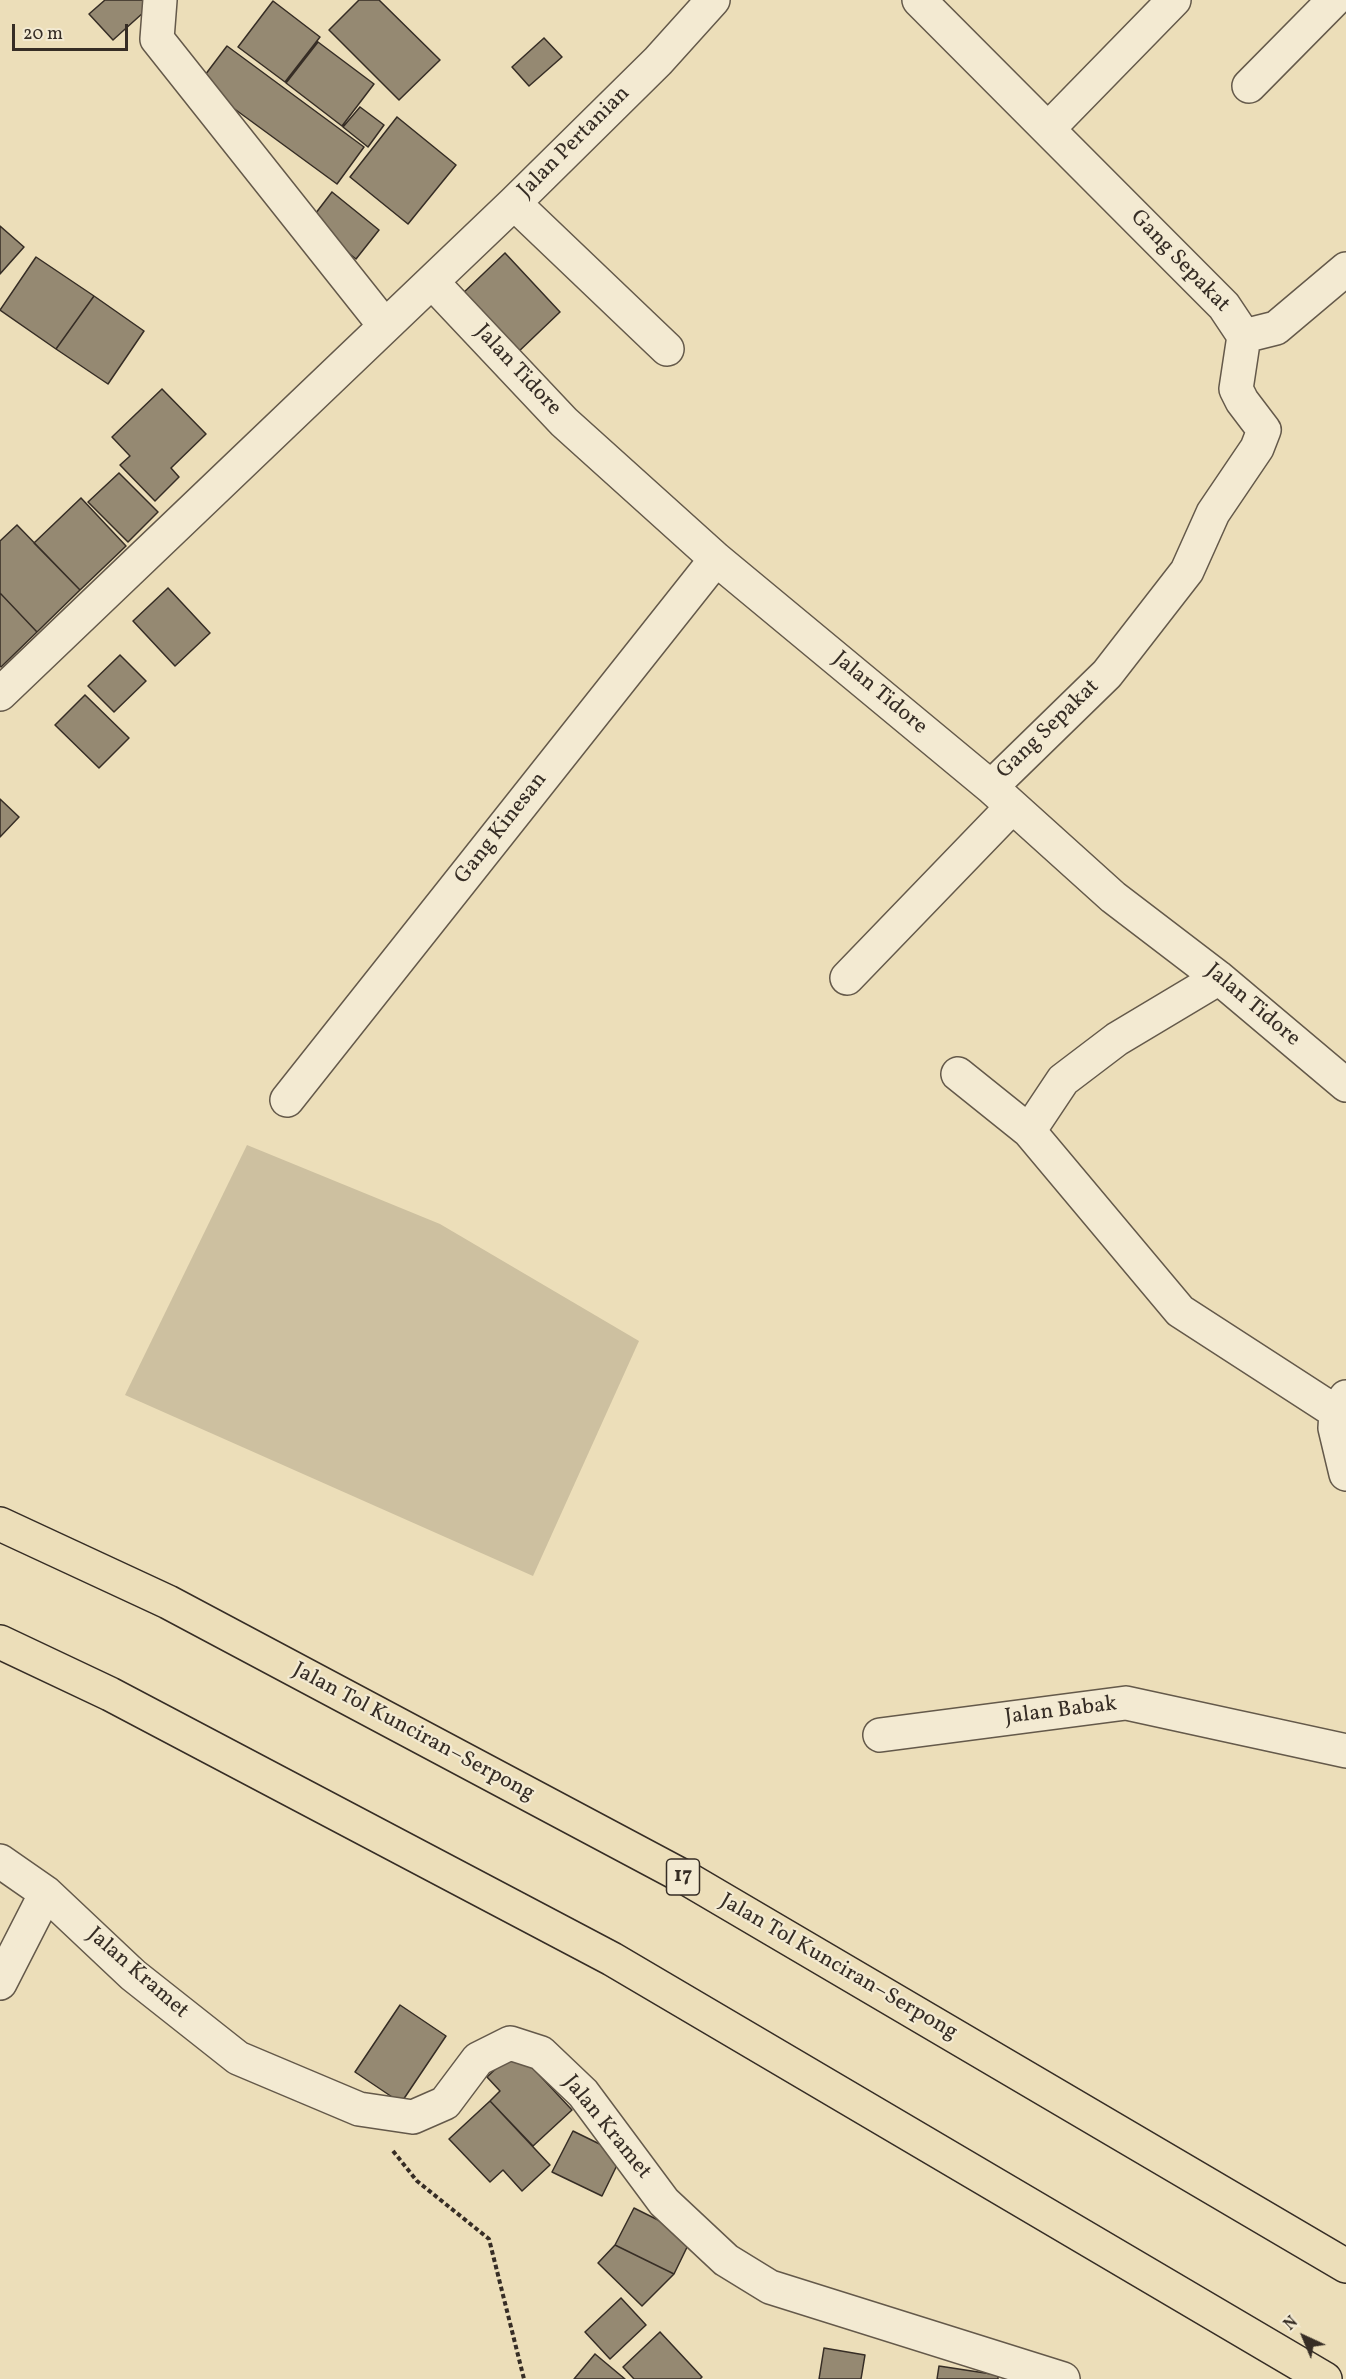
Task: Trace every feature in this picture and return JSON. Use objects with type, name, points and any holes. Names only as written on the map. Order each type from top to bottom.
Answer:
[{"type":"highway","name":"Jalan Tol Kunciran–Serpong","points":[[0,1524],[168,1602],[686,1878],[1346,2266]]},
{"type":"highway","points":[[0,1642],[110,1694],[612,1959],[1325,2379]]},
{"type":"street","points":[[160,0],[157,39],[385,326]]},
{"type":"street","name":"Jalan Pertanian","points":[[0,694],[514,203],[658,61],[713,0]]},
{"type":"street","name":"Gang Sepakat","points":[[919,0],[1224,306],[1244,336],[1236,388],[1242,401],[1264,430],[1257,448],[1213,513],[1187,571],[1107,674],[1001,797]]},
{"type":"street","points":[[1049,128],[1174,0]]},
{"type":"street","points":[[1249,86],[1334,0]]},
{"type":"street","points":[[514,203],[667,349]]},
{"type":"street","points":[[1244,336],[1276,328],[1346,269]]},
{"type":"street","name":"Jalan Tidore","points":[[432,282],[564,422],[716,559],[1001,797],[1113,897],[1219,978],[1346,1085]]},
{"type":"street","name":"Gang Kinesan","points":[[288,1100],[716,559]]},
{"type":"street","points":[[847,978],[1001,797]]},
{"type":"street","points":[[1029,1131],[1063,1080],[1117,1038],[1219,978]]},
{"type":"street","points":[[958,1074],[1029,1131],[1180,1311],[1341,1404],[1335,1428],[1346,1474]]},
{"type":"street","name":"Jalan Babak","points":[[880,1735],[1126,1703],[1346,1751]]},
{"type":"street","name":"Jalan Kramet","points":[[0,1861],[46,1893],[133,1975],[238,2058],[359,2109],[412,2117],[445,2103],[478,2058],[510,2043],[541,2053],[583,2092],[664,2202],[726,2260],[770,2287],[1063,2379]]},
{"type":"street","points":[[0,1983],[46,1893]]},
{"type":"path","points":[[359,2109],[417,2181],[489,2239],[524,2379]]},
{"type":"shaded area","points":[[247,1145],[440,1224],[639,1341],[533,1576],[125,1395]]},
{"type":"building","points":[[105,0],[153,0],[155,2],[113,40],[89,14]]},
{"type":"building","points":[[359,0],[379,0],[440,60],[399,100],[329,30]]},
{"type":"building","points":[[273,1],[320,37],[285,82],[238,47]]},
{"type":"building","points":[[544,38],[562,57],[529,86],[512,67]]},
{"type":"building","points":[[318,42],[374,84],[342,126],[286,83]]},
{"type":"building","points":[[227,46],[364,147],[337,184],[199,83]]},
{"type":"building","points":[[360,107],[384,125],[368,147],[343,127]]},
{"type":"building","points":[[397,117],[456,165],[408,224],[350,177]]},
{"type":"building","points":[[332,192],[379,230],[356,259],[309,222]]},
{"type":"building","points":[[0,226],[24,247],[0,274]]},
{"type":"building","points":[[505,253],[560,312],[515,355],[460,296]]},
{"type":"building","points":[[36,257],[94,296],[56,349],[0,310]]},
{"type":"building","points":[[94,296],[144,331],[108,384],[56,349]]},
{"type":"building","points":[[162,389],[206,434],[171,468],[179,477],[155,501],[120,465],[130,456],[112,437]]},
{"type":"building","points":[[119,473],[158,512],[128,542],[88,502]]},
{"type":"building","points":[[81,498],[126,546],[80,590],[34,543]]},
{"type":"building","points":[[17,525],[80,590],[37,632],[0,593],[0,541]]},
{"type":"building","points":[[168,588],[210,633],[175,666],[133,621]]},
{"type":"building","points":[[0,593],[37,632],[1,667],[0,666]]},
{"type":"building","points":[[120,655],[146,681],[114,712],[88,686]]},
{"type":"building","points":[[85,695],[129,738],[99,768],[55,725]]},
{"type":"building","points":[[0,799],[19,817],[0,837]]},
{"type":"building","points":[[400,2005],[446,2036],[401,2103],[355,2072]]},
{"type":"building","points":[[516,2050],[572,2110],[533,2146],[490,2101],[500,2091],[487,2077]]},
{"type":"building","points":[[490,2101],[550,2165],[522,2191],[503,2170],[490,2182],[449,2139]]},
{"type":"building","points":[[573,2131],[622,2155],[602,2196],[552,2172]]},
{"type":"building","points":[[634,2208],[692,2237],[674,2274],[615,2245]]},
{"type":"building","points":[[615,2245],[674,2274],[642,2306],[598,2263]]},
{"type":"building","points":[[621,2298],[646,2325],[610,2359],[585,2332]]},
{"type":"building","points":[[660,2332],[702,2377],[700,2379],[634,2379],[623,2367]]},
{"type":"building","points":[[824,2348],[865,2355],[861,2379],[819,2379]]},
{"type":"building","points":[[595,2354],[625,2379],[574,2379]]},
{"type":"building","points":[[939,2366],[998,2375],[998,2379],[937,2379]]}]
